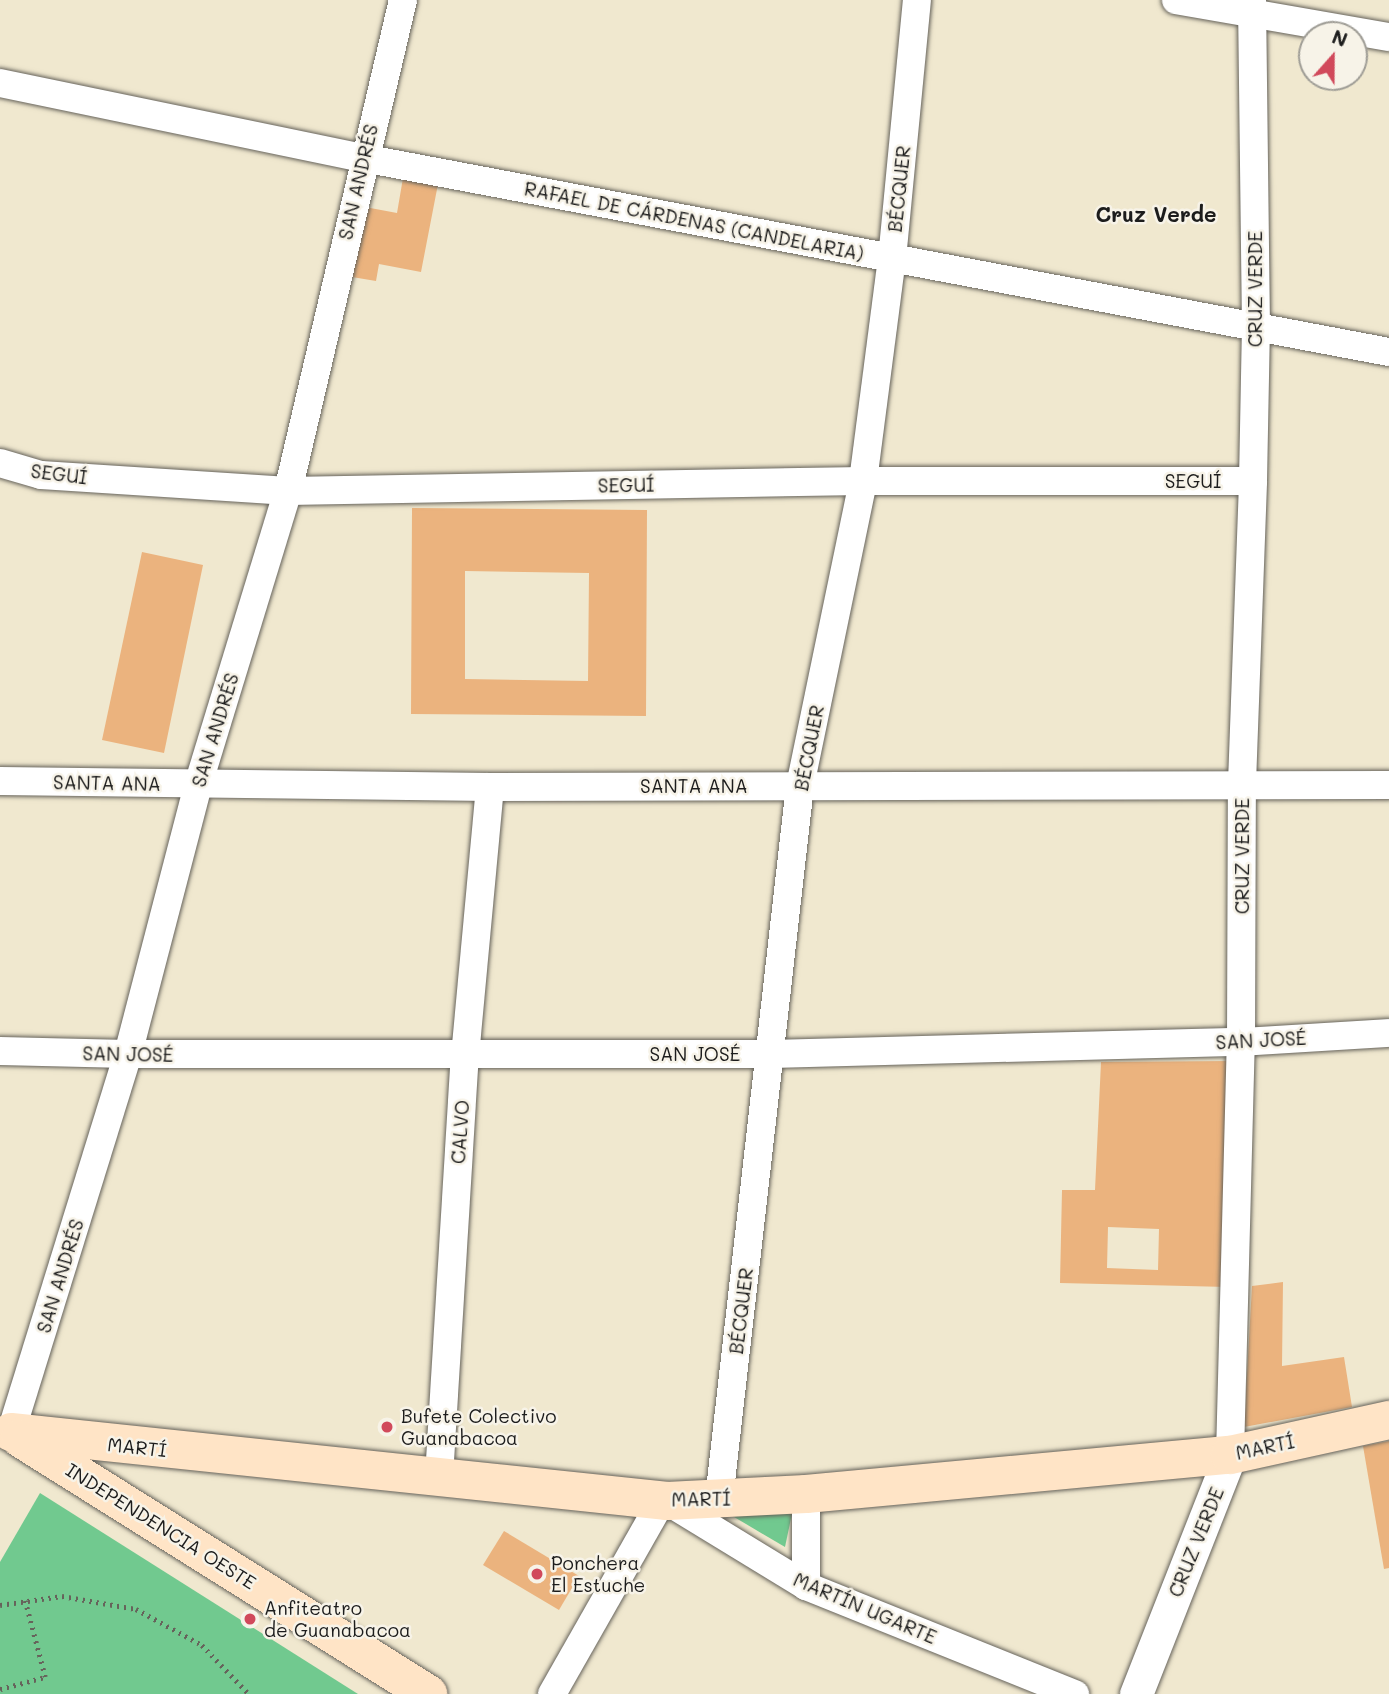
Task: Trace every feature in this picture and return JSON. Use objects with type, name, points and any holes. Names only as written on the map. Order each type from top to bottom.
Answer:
[{"type":"main road","name":"MARTÍ","points":[[4,1437],[664,1500],[806,1494],[1230,1455],[1389,1420]]},
{"type":"main road","name":"INDEPENDENCIA OESTE","points":[[4,1437],[417,1691]]},
{"type":"street","name":"SAN ANDRÉS","points":[[4,1437],[128,1055],[198,785],[288,491],[363,158],[403,0]]},
{"type":"street","name":"BÉCQUER","points":[[719,1499],[800,786],[863,481],[892,258],[917,0]]},
{"type":"street","points":[[1176,0],[1252,6],[1389,37]]},
{"type":"street","name":"CRUZ VERDE","points":[[1136,1694],[1230,1455],[1241,1042],[1242,783],[1256,328],[1252,6]]},
{"type":"street","name":"RAFAEL DE CÁRDENAS (CANDELARIA)","points":[[0,83],[363,158],[1389,352]]},
{"type":"street","name":"SEGUÍ","points":[[0,463],[41,475],[288,491],[863,481],[1253,481]]},
{"type":"street","name":"SANTA ANA","points":[[0,781],[490,787],[1242,783],[1389,785]]},
{"type":"street","name":"CALVO","points":[[439,1477],[465,1056],[490,787]]},
{"type":"street","name":"SAN JOSÉ","points":[[0,1051],[128,1055],[771,1054],[1241,1042],[1389,1033]]},
{"type":"street","points":[[806,1494],[806,1586]]},
{"type":"street","points":[[552,1694],[664,1500]]},
{"type":"street","name":"MARTÍN UGARTE","points":[[664,1500],[806,1586],[1075,1694]]},
{"type":"path","points":[[0,1605],[62,1596],[136,1609],[202,1645],[249,1694]]},
{"type":"path","points":[[0,1689],[45,1677],[25,1601]]},
{"type":"green space","points":[[40,1493],[358,1694],[0,1694],[0,1562]]},
{"type":"green space","points":[[793,1509],[785,1547],[729,1514]]},
{"type":"building","points":[[403,178],[438,184],[421,272],[379,264],[376,281],[352,277],[365,207],[397,213]]},
{"type":"building","points":[[412,508],[647,510],[646,716],[411,714]],"holes":[[[465,571],[589,573],[588,681],[465,679]]]},
{"type":"building","points":[[142,552],[203,565],[164,753],[102,740]]},
{"type":"building","points":[[1236,1061],[1228,1287],[1060,1283],[1062,1190],[1095,1190],[1101,1062]],"holes":[[[1108,1227],[1159,1229],[1158,1270],[1107,1268]]]},
{"type":"building","points":[[1283,1282],[1282,1366],[1344,1357],[1352,1407],[1244,1427],[1252,1286]]},
{"type":"building","points":[[1389,1441],[1389,1568],[1384,1569],[1363,1446]]},
{"type":"building","points":[[504,1531],[579,1576],[559,1610],[483,1565]]},
{"type":"place","name":"Bufete Colectivo Guanabacoa","points":[[387,1427]]},
{"type":"place","name":"Ponchera El Estuche","points":[[537,1574]]},
{"type":"place","name":"Anfiteatro de Guanabacoa","points":[[250,1619]]},
{"type":"district","name":"Cruz Verde","points":[[1156,214]]}]
